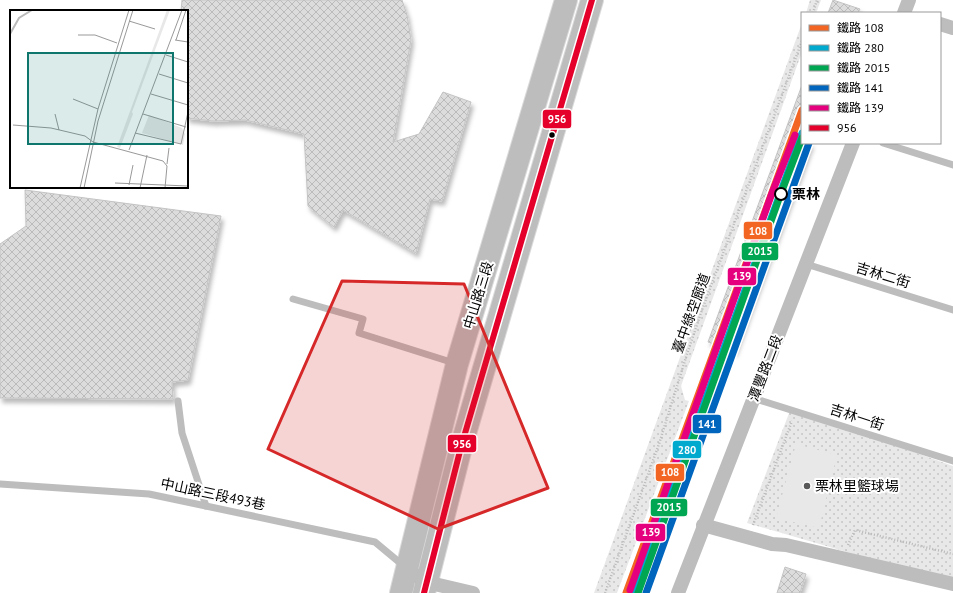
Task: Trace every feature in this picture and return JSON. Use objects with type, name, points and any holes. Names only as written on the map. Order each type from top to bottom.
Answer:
[{"type":"main road","name":"中山路三段","points":[[401,593],[408,570],[457,364],[566,0]]},
{"type":"main road","name":"中山路三段","points":[[425,587],[462,447],[592,0]]},
{"type":"street","points":[[941,24],[953,28]]},
{"type":"street","name":"潭豐路二段","points":[[678,593],[703,525],[853,144]]},
{"type":"street","points":[[703,525],[772,544],[786,545],[953,584]]},
{"type":"street","points":[[408,570],[425,587],[474,593]]},
{"type":"lane","points":[[886,144],[953,164]]},
{"type":"lane","name":"吉林二街","points":[[806,264],[953,310]]},
{"type":"lane","points":[[293,299],[363,319],[359,334],[457,364]]},
{"type":"lane","name":"吉林一街","points":[[753,398],[953,461]]},
{"type":"lane","points":[[178,401],[182,433],[206,506]]},
{"type":"lane","name":"中山路三段493巷","points":[[0,484],[149,494],[206,506],[375,542],[408,570]]},
{"type":"path","points":[[812,12],[818,0]]},
{"type":"path","name":"臺中綠空廊道","points":[[605,593],[658,444],[702,310],[801,44]]},
{"type":"path","points":[[760,527],[753,525],[792,420]]},
{"type":"path","points":[[846,549],[855,530],[953,554]]},
{"type":"highlighted area","points":[[342,281],[464,284],[548,488],[438,529],[268,449]]},
{"type":"shaded area","points":[[810,0],[821,0],[816,12],[806,12]]},
{"type":"shaded area","points":[[801,26],[801,55],[681,386],[685,400],[689,401],[617,593],[594,593]]},
{"type":"shaded area","points":[[791,408],[953,466],[953,583],[747,523]]},
{"type":"shaded area","name":"栗林里籃球場","points":[[796,444],[837,455],[819,528],[776,518]]},
{"type":"building","points":[[182,0],[402,0],[407,15],[411,40],[393,142],[419,134],[443,92],[471,102],[442,201],[430,199],[416,253],[343,210],[334,227],[308,206],[304,134],[245,120],[213,121],[188,118],[188,10],[181,10]]},
{"type":"building","points":[[833,0],[860,9],[858,12],[828,12]]},
{"type":"building","name":"栗林","points":[[801,88],[801,144],[811,144],[734,352],[708,342]]},
{"type":"building","points":[[25,190],[221,216],[188,380],[172,382],[173,399],[0,398],[0,244],[26,226]]},
{"type":"building","points":[[785,567],[806,574],[800,593],[777,593]]},
{"type":"rail line","name":"108","points":[[626,593],[801,113]]},
{"type":"rail line","name":"139","points":[[630,590],[772,193],[795,135]]},
{"type":"rail line","name":"280","points":[[635,593],[801,136]]},
{"type":"rail line","name":"2015","points":[[638,593],[801,141]]},
{"type":"rail line","name":"141","points":[[646,593],[809,144]]},
{"type":"transit line","name":"956","points":[[424,593],[461,447],[592,0]]},
{"type":"place","name":"栗林","points":[[781,194]]},
{"type":"place","name":"栗林里籃球場","points":[[807,486]]}]
